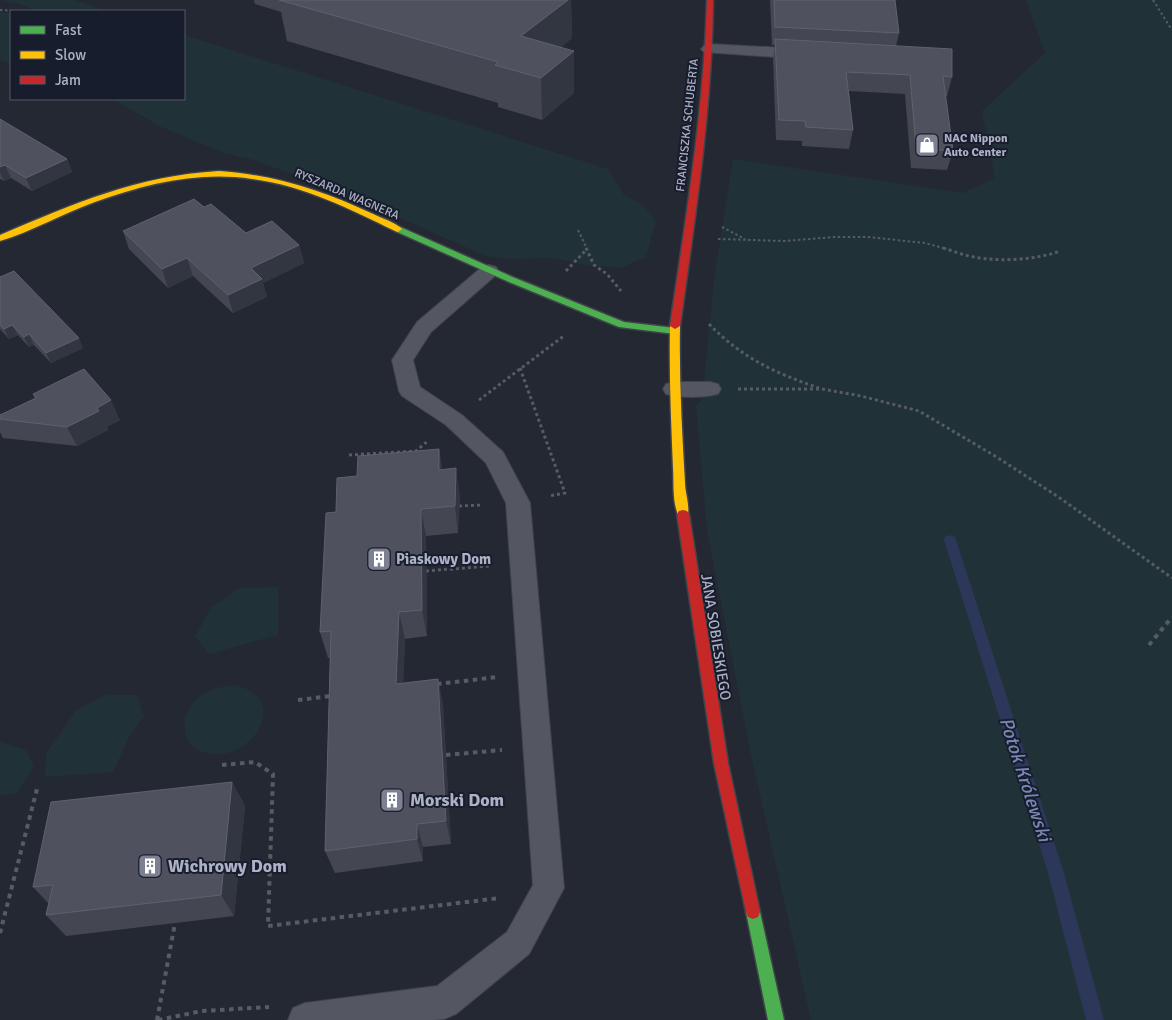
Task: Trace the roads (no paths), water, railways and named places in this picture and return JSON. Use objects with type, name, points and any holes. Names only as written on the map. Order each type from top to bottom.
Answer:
[{"type":"main road","name":"FRANCISZKA SCHUBERTA","points":[[684,253],[701,144],[709,49],[710,0]]},
{"type":"main road","name":"RYSZARDA WAGNERA","points":[[0,238],[98,198],[147,183],[182,176],[213,174],[250,176],[291,185],[320,195],[489,271],[622,324],[644,329],[675,330]]},
{"type":"main road","name":"JANA SOBIESKIEGO","points":[[684,253],[675,330],[674,389],[680,494],[721,763],[776,1020]]},
{"type":"lane","points":[[709,49],[823,55]]},
{"type":"lane","points":[[306,1020],[444,1002],[518,943],[549,888],[518,503],[495,458],[454,420],[410,391],[402,360],[424,327],[489,271]]},
{"type":"lane","points":[[674,389],[710,389]]},
{"type":"waterway","name":"Potok Królewski","points":[[950,540],[1056,873],[1095,1020]]},
{"type":"place","name":"NAC Nippon Auto Center","points":[[927,145]]},
{"type":"place","name":"Piaskowy Dom","points":[[379,559]]},
{"type":"place","name":"Morski Dom","points":[[392,800]]},
{"type":"place","name":"Wichrowy Dom","points":[[150,866]]}]
